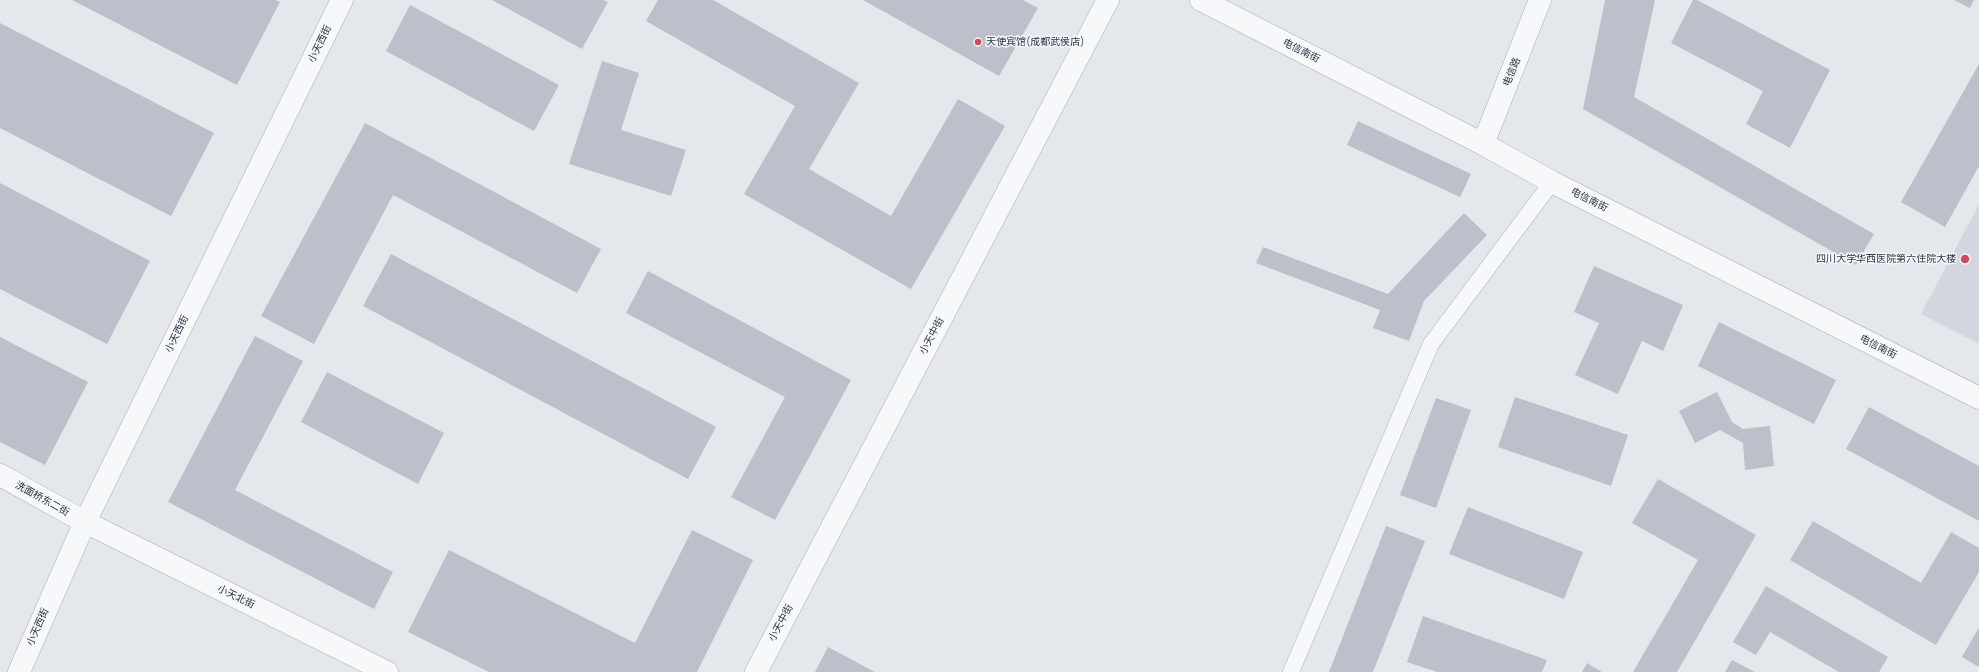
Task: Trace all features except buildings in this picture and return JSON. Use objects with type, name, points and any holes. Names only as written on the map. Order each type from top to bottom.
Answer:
[{"type":"street","name":"小天中街","points":[[756,672],[1108,0]]},
{"type":"street","name":"电信南街","points":[[1201,0],[1483,144],[1552,182],[1979,398]]},
{"type":"street","name":"电信路","points":[[1483,144],[1540,0]]},
{"type":"street","name":"小天西街","points":[[19,672],[85,522],[334,3]]},
{"type":"street","name":"洗面桥东二街","points":[[0,475],[85,522]]},
{"type":"street","name":"小天北街","points":[[85,522],[387,672]]},
{"type":"lane","points":[[1291,672],[1431,344],[1552,182]]},
{"type":"shaded area","name":"四川大学华西医院第六住院大楼","points":[[1979,204],[1979,344],[1921,314]]},
{"type":"place","name":"天使宾馆(成都武侯店)","points":[[978,42]]},
{"type":"place","name":"四川大学华西医院第六住院大楼","points":[[1965,259]]}]
